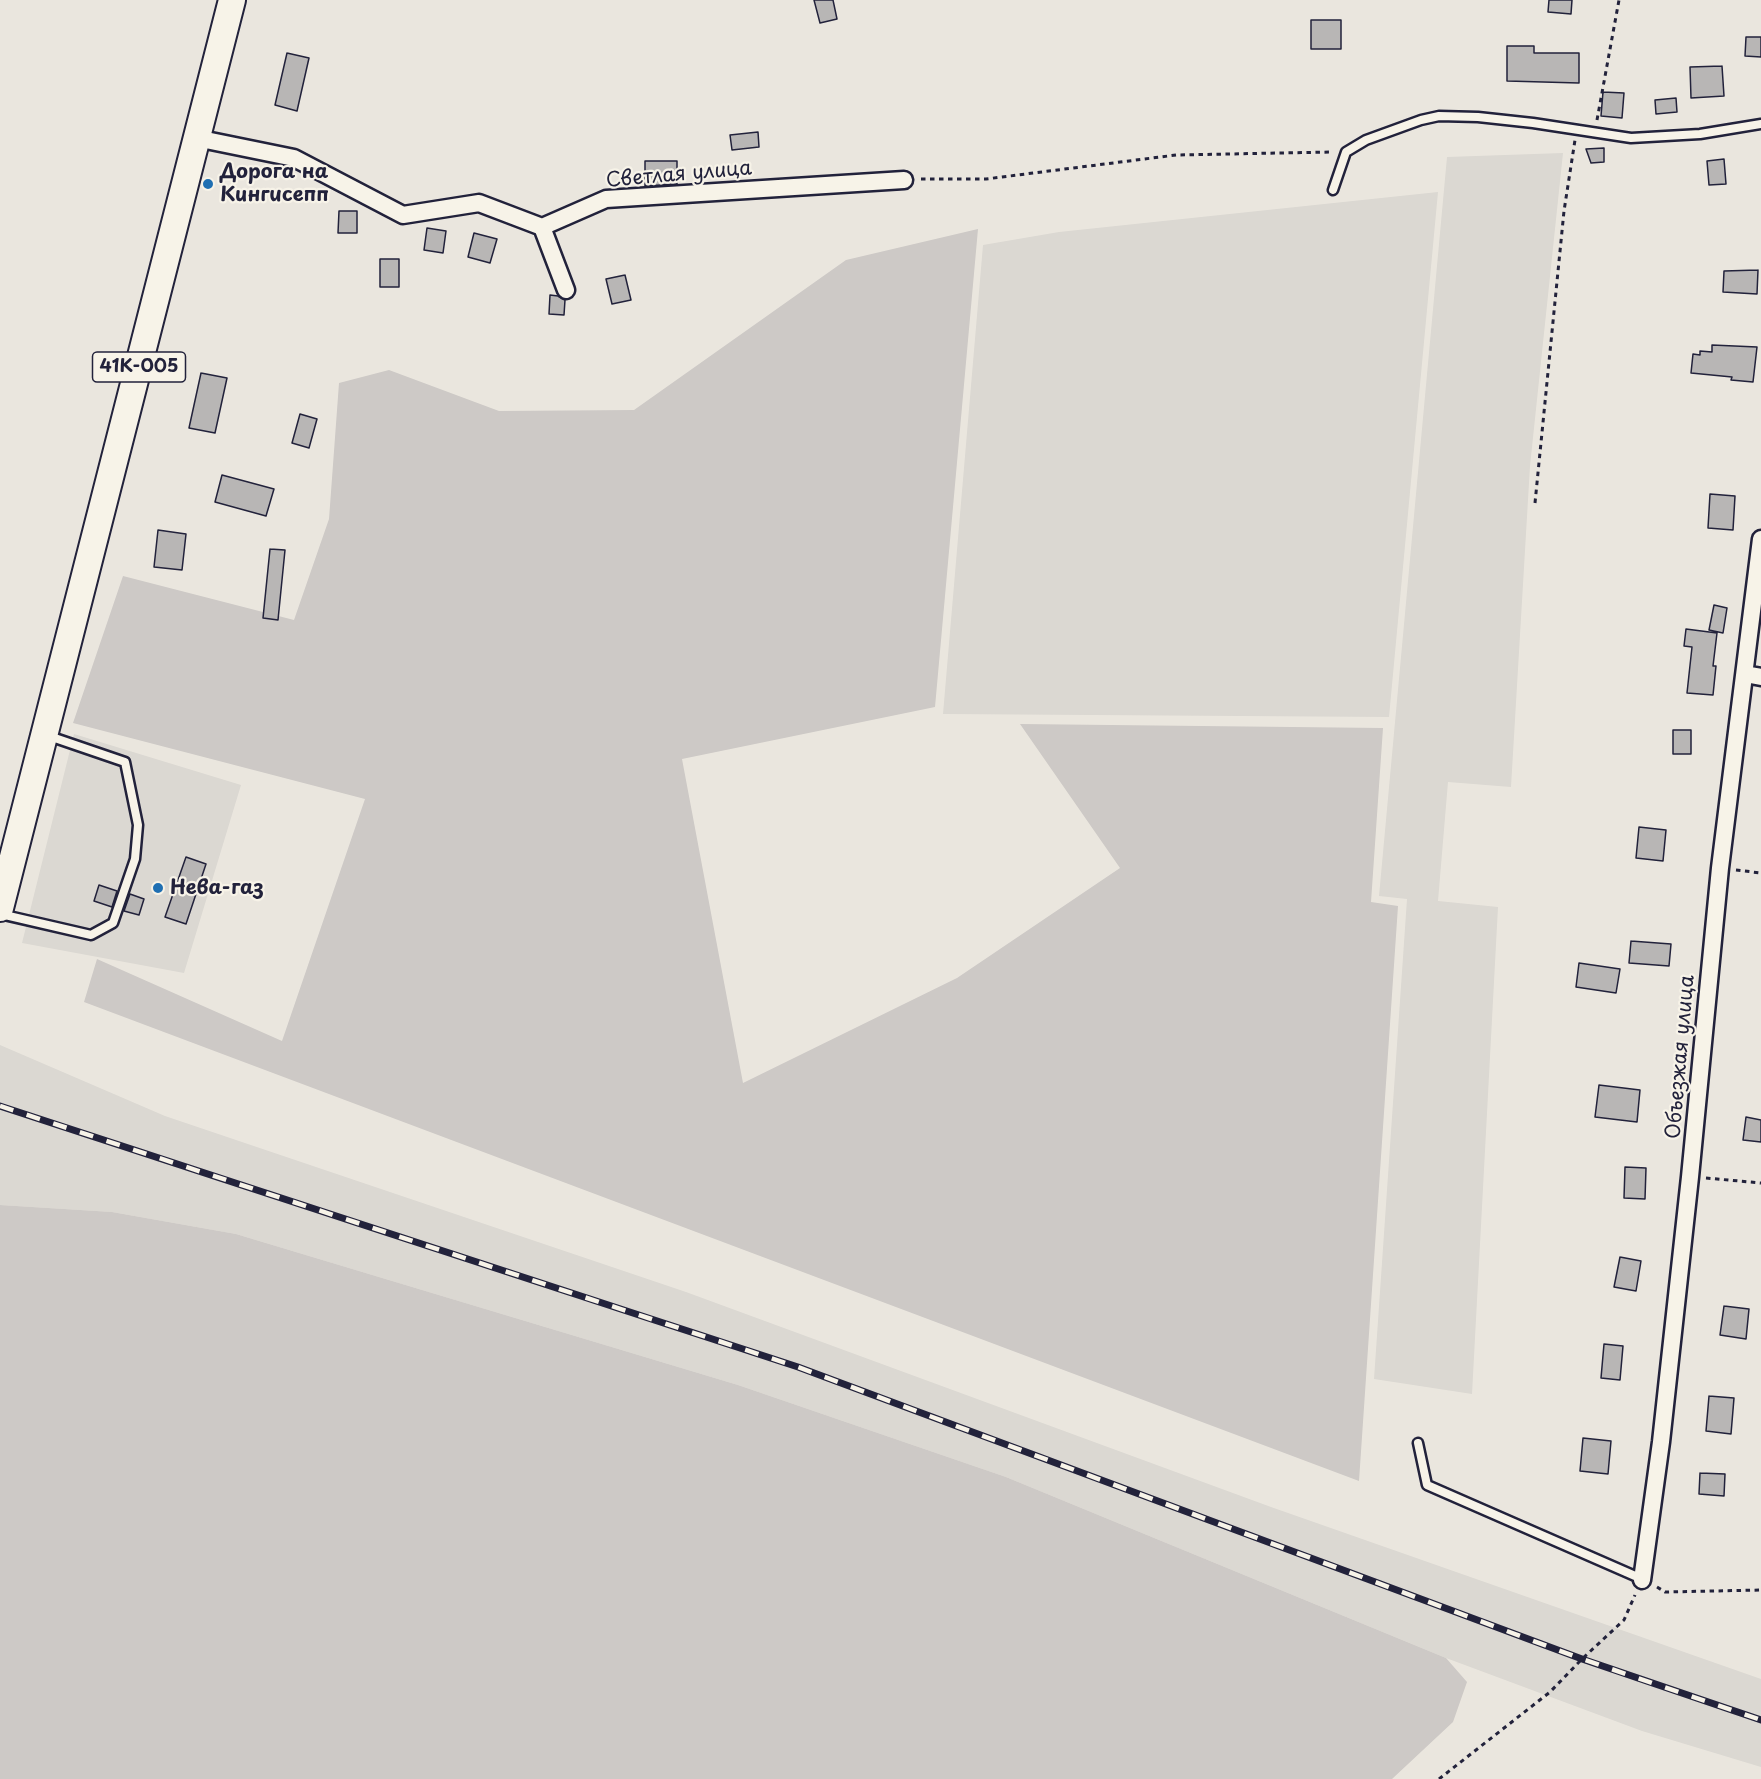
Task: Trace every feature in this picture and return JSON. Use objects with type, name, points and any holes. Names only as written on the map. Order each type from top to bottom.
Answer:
[{"type":"main road","points":[[196,138],[209,49],[221,0]]},
{"type":"main road","name":"41К-005","points":[[0,908],[232,0]]},
{"type":"street","points":[[196,138],[294,158],[403,215],[479,203],[542,227],[566,290]]},
{"type":"street","name":"Светлая улица","points":[[542,227],[606,199],[904,180]]},
{"type":"street","name":"Объезжая улица","points":[[1642,1580],[1661,1442],[1720,868],[1753,675],[1761,539]]},
{"type":"lane","points":[[1333,190],[1346,152],[1366,140],[1421,120],[1439,116],[1511,120],[1631,138],[1700,134],[1761,124]]},
{"type":"lane","points":[[0,914],[91,935],[113,923],[135,858],[138,825],[125,762],[45,734]]},
{"type":"lane","points":[[1418,1443],[1427,1485],[1642,1580]]},
{"type":"path","points":[[1595,134],[1619,0]]},
{"type":"path","points":[[1535,503],[1564,211],[1577,130]]},
{"type":"path","points":[[904,180],[986,179],[1176,154],[1346,152]]},
{"type":"path","points":[[1720,868],[1761,873]]},
{"type":"path","points":[[1690,1177],[1761,1183]]},
{"type":"path","points":[[1439,1779],[1550,1692],[1624,1620],[1642,1580],[1665,1592],[1761,1590]]},
{"type":"shaded area","points":[[1563,153],[1530,466],[1511,787],[1448,782],[1438,901],[1498,907],[1472,1394],[1374,1379],[1407,899],[1379,896],[1447,157]]},
{"type":"shaded area","points":[[1438,192],[1389,717],[943,714],[983,245],[1059,232]]},
{"type":"shaded area","points":[[978,229],[935,707],[682,759],[743,1083],[957,978],[1120,868],[1020,724],[1383,728],[1371,902],[1398,906],[1359,1481],[84,1002],[97,959],[282,1041],[365,799],[73,723],[123,576],[294,620],[329,519],[339,383],[389,370],[499,411],[634,410],[846,260]]},
{"type":"shaded area","points":[[74,734],[241,785],[184,973],[22,943]]},
{"type":"shaded area","points":[[0,1045],[165,1116],[686,1292],[1271,1507],[1761,1679],[1761,1767],[1642,1731],[1446,1658],[1006,1477],[738,1385],[236,1234],[112,1212],[0,1205]]},
{"type":"shaded area","points":[[0,1205],[112,1212],[236,1234],[738,1385],[1006,1477],[1446,1658],[1467,1682],[1453,1722],[1392,1779],[0,1779]]},
{"type":"building","points":[[814,0],[833,0],[837,19],[820,23]]},
{"type":"building","points":[[1549,0],[1572,0],[1571,14],[1548,12]]},
{"type":"building","points":[[1311,20],[1341,20],[1341,49],[1311,49]]},
{"type":"building","points":[[1746,37],[1761,37],[1761,57],[1745,56]]},
{"type":"building","points":[[1507,46],[1534,46],[1534,53],[1579,53],[1579,83],[1507,81]]},
{"type":"building","points":[[287,53],[309,58],[297,111],[275,105]]},
{"type":"building","points":[[1722,66],[1724,96],[1691,98],[1690,67]]},
{"type":"building","points":[[1603,92],[1624,93],[1622,118],[1601,116]]},
{"type":"building","points":[[1676,98],[1677,112],[1656,114],[1655,100]]},
{"type":"building","points":[[758,132],[759,147],[732,150],[730,135]]},
{"type":"building","points":[[1604,148],[1604,162],[1591,163],[1586,149]]},
{"type":"building","points":[[1724,159],[1726,184],[1709,185],[1707,161]]},
{"type":"building","points":[[645,161],[677,161],[677,184],[645,186]]},
{"type":"building","points":[[339,211],[357,211],[357,233],[338,233]]},
{"type":"building","points":[[427,228],[446,231],[443,253],[424,250]]},
{"type":"building","points":[[474,233],[497,239],[490,263],[468,257]]},
{"type":"building","points":[[380,259],[399,259],[399,287],[380,287]]},
{"type":"building","points":[[1758,270],[1757,294],[1723,292],[1724,271]]},
{"type":"building","points":[[625,275],[631,300],[612,304],[606,279]]},
{"type":"building","points":[[550,295],[565,300],[564,315],[549,314]]},
{"type":"building","points":[[1712,345],[1757,347],[1753,382],[1731,380],[1732,377],[1691,373],[1693,354],[1700,355],[1700,351],[1712,352]]},
{"type":"building","points":[[201,373],[227,378],[215,433],[189,428]]},
{"type":"building","points":[[300,414],[317,419],[309,448],[292,443]]},
{"type":"building","points":[[222,475],[274,489],[266,516],[215,502]]},
{"type":"building","points":[[1710,494],[1735,496],[1733,530],[1708,528]]},
{"type":"building","points":[[158,530],[186,534],[182,570],[154,567]]},
{"type":"building","points":[[270,549],[285,550],[278,620],[263,618]]},
{"type":"building","points":[[1714,605],[1727,608],[1723,633],[1709,630]]},
{"type":"building","points":[[1686,629],[1717,633],[1713,666],[1716,666],[1713,695],[1687,693],[1692,647],[1684,646]]},
{"type":"building","points":[[1673,730],[1691,730],[1691,754],[1673,754]]},
{"type":"building","points":[[1639,827],[1666,830],[1663,861],[1636,858]]},
{"type":"building","points":[[186,857],[206,864],[186,924],[165,917]]},
{"type":"building","points":[[99,885],[117,891],[112,907],[94,901]]},
{"type":"building","points":[[130,894],[144,899],[139,915],[124,911]]},
{"type":"building","points":[[1631,941],[1671,944],[1669,966],[1629,963]]},
{"type":"building","points":[[1579,963],[1620,969],[1616,993],[1576,987]]},
{"type":"building","points":[[1599,1085],[1640,1090],[1637,1122],[1595,1117]]},
{"type":"building","points":[[1746,1117],[1761,1120],[1761,1142],[1743,1140]]},
{"type":"building","points":[[1625,1167],[1646,1168],[1645,1199],[1624,1198]]},
{"type":"building","points":[[1620,1257],[1641,1261],[1636,1291],[1614,1287]]},
{"type":"building","points":[[1724,1306],[1749,1309],[1746,1339],[1720,1335]]},
{"type":"building","points":[[1604,1344],[1623,1346],[1620,1380],[1601,1378]]},
{"type":"building","points":[[1709,1396],[1734,1398],[1731,1434],[1706,1431]]},
{"type":"building","points":[[1583,1438],[1611,1441],[1608,1474],[1580,1471]]},
{"type":"building","points":[[1700,1473],[1725,1474],[1724,1496],[1699,1494]]},
{"type":"railway","points":[[0,1106],[798,1367],[1582,1659],[1761,1720]]},
{"type":"place","name":"Дорога на Кингисепп","points":[[208,184]]},
{"type":"place","name":"Нева-газ","points":[[158,888]]}]
